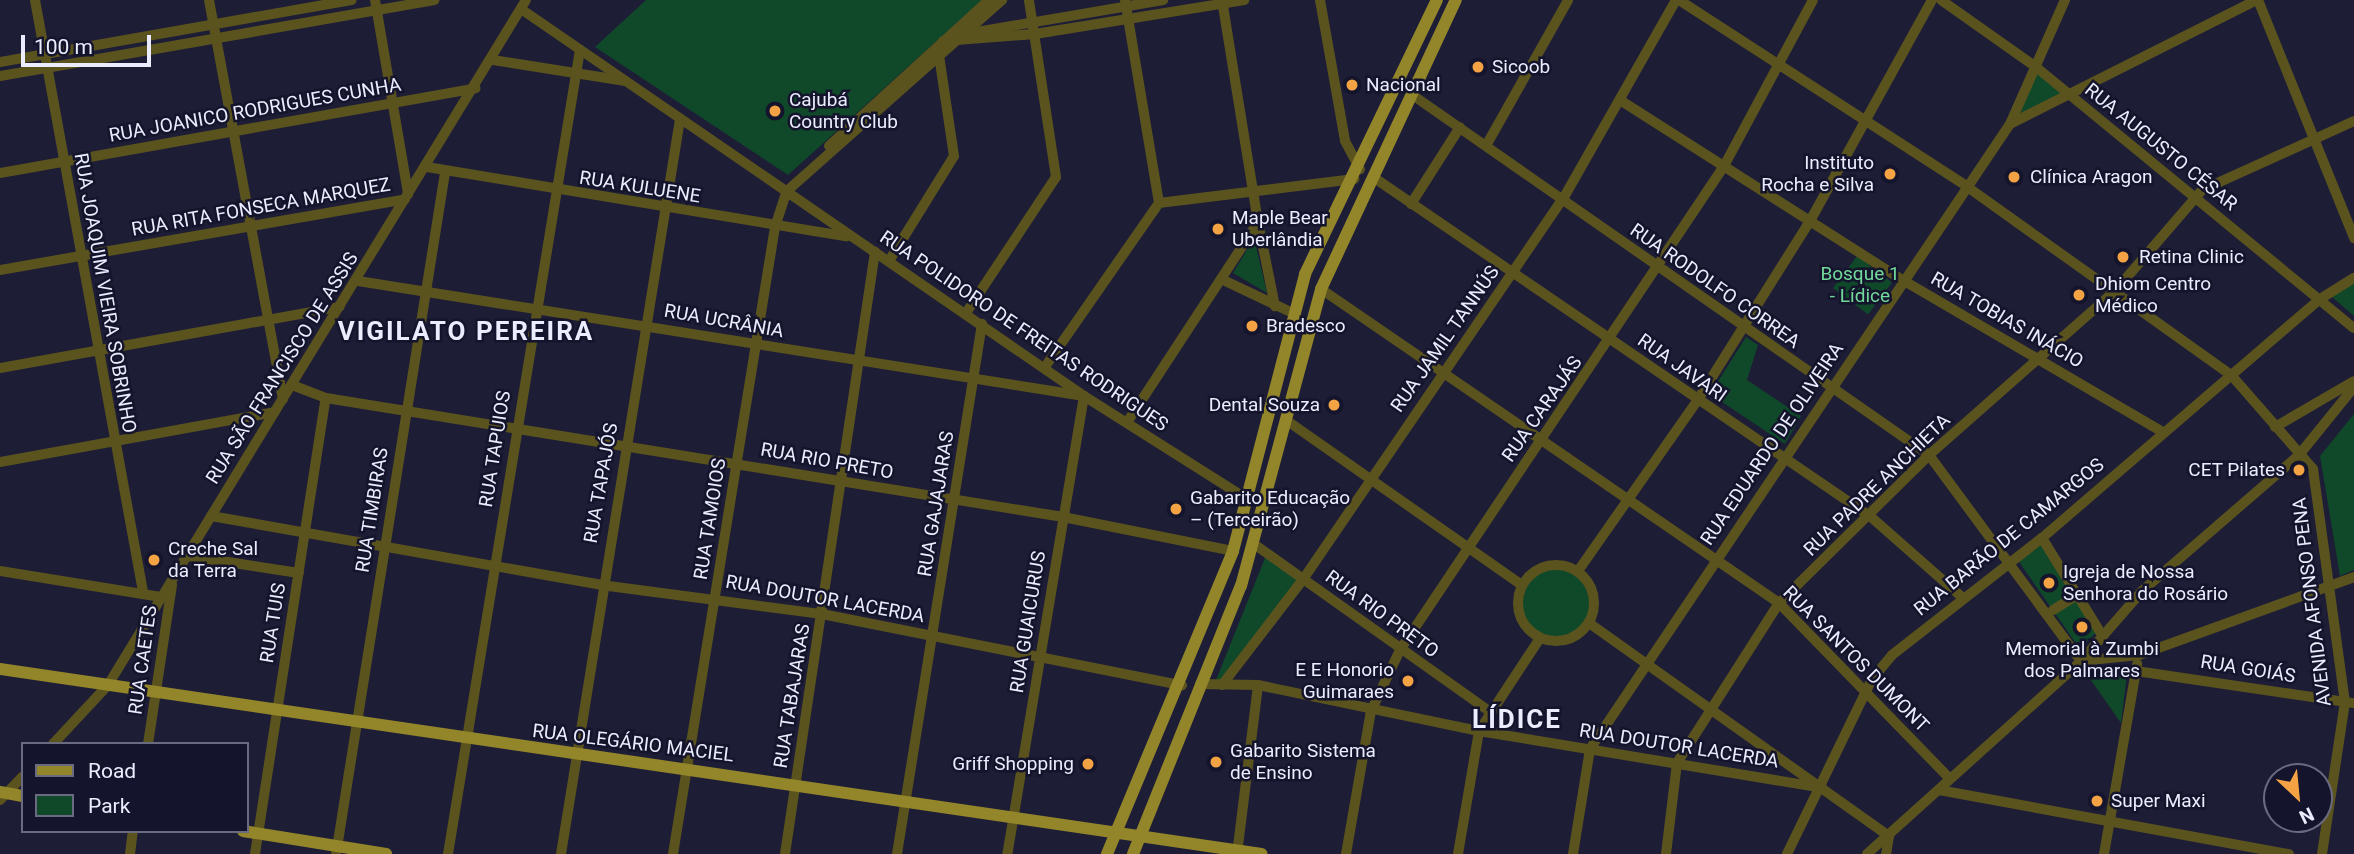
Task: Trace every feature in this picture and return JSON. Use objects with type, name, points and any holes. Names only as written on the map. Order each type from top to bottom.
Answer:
[{"type":"main road","points":[[1107,854],[1182,685],[1233,551],[1244,497],[1305,274],[1357,174],[1437,0]]},
{"type":"main road","points":[[1133,854],[1254,544],[1321,289],[1456,0]]},
{"type":"main road","name":"RUA OLEGÁRIO MACIEL","points":[[0,669],[278,710],[467,742],[796,783],[1018,819],[1262,854]]},
{"type":"main road","points":[[2,795],[21,796]]},
{"type":"main road","points":[[248,832],[337,850],[386,854]]},
{"type":"street","name":"RUA JOAQUIM VIEIRA SOBRINHO","points":[[35,0],[97,352],[143,592]]},
{"type":"street","points":[[209,0],[230,130],[251,227],[282,399]]},
{"type":"street","points":[[0,62],[352,0]]},
{"type":"street","points":[[0,76],[215,38],[375,5],[434,0]]},
{"type":"street","points":[[785,189],[951,39],[989,0]]},
{"type":"street","points":[[785,189],[939,60],[951,39],[1002,0]]},
{"type":"street","points":[[966,313],[1056,177],[1029,0]]},
{"type":"street","points":[[1034,28],[1126,3],[1163,0]]},
{"type":"street","points":[[951,39],[1128,19],[1244,0]]},
{"type":"street","points":[[1159,203],[1357,174],[1345,141],[1320,0]]},
{"type":"street","points":[[1487,144],[1568,0]]},
{"type":"street","points":[[1678,0],[1862,124],[1966,186],[2116,290],[2232,376],[2299,455]]},
{"type":"street","name":"RUA JAMIL TANNÚS","points":[[1222,685],[1304,578],[1563,199],[1623,102],[1678,0]]},
{"type":"street","name":"RUA CARAJÁS","points":[[1346,854],[1371,711],[1400,650],[1469,545],[1611,341],[1724,166],[1812,0]]},
{"type":"street","points":[[1578,571],[1629,502],[1697,401],[1810,221],[1932,0]]},
{"type":"street","name":"RUA AUGUSTO CÉSAR","points":[[1941,0],[2036,67],[2354,328]]},
{"type":"street","name":"RUA EDUARDO DE OLIVEIRA","points":[[1573,854],[1590,749],[1714,560],[1906,282],[1966,186],[2010,124],[2065,0]]},
{"type":"street","points":[[2010,124],[2071,96],[2258,0],[2311,140],[2354,237]]},
{"type":"street","points":[[1222,2],[1252,188],[1275,306]]},
{"type":"street","points":[[1046,364],[1159,203],[1126,3]]},
{"type":"street","points":[[375,5],[406,197]]},
{"type":"street","name":"RUA POLIDORO DE FREITAS RODRIGUES","points":[[523,5],[580,50],[785,189],[849,236],[1046,364],[1084,396],[1128,421],[1244,497]]},
{"type":"street","name":"RUA SÃO FRANCISCO DE ASSIS","points":[[55,742],[108,685],[282,399],[358,281],[406,197],[428,167],[493,61],[523,5]]},
{"type":"street","points":[[889,261],[954,156],[939,60],[951,39]]},
{"type":"street","name":"RUA TAPUIOS","points":[[449,854],[573,72],[580,50]]},
{"type":"street","points":[[493,61],[629,82]]},
{"type":"street","name":"RUA JOANICO RODRIGUES CUNHA","points":[[0,173],[475,88]]},
{"type":"street","name":"RUA RODOLFO CORREA","points":[[1411,94],[1487,144],[1658,269],[1929,455],[2010,561],[2081,661]]},
{"type":"street","name":"RUA TOBIAS INÁCIO","points":[[1623,102],[1906,282],[2040,358],[2162,432]]},
{"type":"street","name":"RUA TAPAJÓS","points":[[561,854],[601,585],[680,120]]},
{"type":"street","points":[[2195,197],[2354,121]]},
{"type":"street","points":[[1411,204],[1461,127]]},
{"type":"street","name":"RUA KULUENE","points":[[428,167],[445,173],[775,227],[849,236]]},
{"type":"street","name":"RUA TIMBIRAS","points":[[337,850],[383,547],[445,173]]},
{"type":"street","name":"RUA JAVARI","points":[[1373,177],[1697,401],[1871,517],[1963,598]]},
{"type":"street","name":"RUA TAMOIOS","points":[[674,854],[755,345],[775,227],[785,189]]},
{"type":"street","name":"RUA RITA FONSECA MARQUEZ","points":[[0,270],[406,197]]},
{"type":"street","name":"RUA PADRE ANCHIETA","points":[[1666,854],[1677,762],[1779,603],[1871,517],[1929,455],[2116,290],[2195,197]]},
{"type":"street","points":[[1128,421],[1258,222]]},
{"type":"street","name":"RUA TABAJARAS","points":[[785,854],[862,362],[875,252]]},
{"type":"street","name":"RUA BARÃO DE CAMARGOS","points":[[1787,854],[1822,788],[1866,692],[1892,655],[2042,537],[2320,299],[2354,278]]},
{"type":"street","points":[[1221,279],[1293,313]]},
{"type":"street","name":"RUA UCRÂNIA","points":[[358,281],[425,294],[645,325],[973,382],[1084,396]]},
{"type":"street","name":"RUA SANTOS DUMONT","points":[[1321,289],[1779,603],[1950,779]]},
{"type":"street","points":[[0,368],[340,307]]},
{"type":"street","name":"RUA GAJAJARAS","points":[[897,854],[982,324]]},
{"type":"street","points":[[2275,427],[2354,381]]},
{"type":"street","name":"RUA RIO PRETO","points":[[292,385],[326,398],[516,426],[1063,517],[1233,551]]},
{"type":"street","points":[[1867,854],[2081,661],[2142,591],[2299,455],[2354,387]]},
{"type":"street","name":"RUA GUAICURUS","points":[[1007,854],[1018,819],[1040,654],[1084,396]]},
{"type":"street","name":"RUA TUIS","points":[[255,854],[326,398]]},
{"type":"street","points":[[0,462],[274,412]]},
{"type":"street","points":[[1286,420],[1469,545],[1522,585]]},
{"type":"street","name":"AVENIDA AFONSO PENA","points":[[2299,455],[2313,469],[2349,703],[2322,854]]},
{"type":"street","name":"RUA DOUTOR LACERDA","points":[[211,516],[601,585],[822,614],[1040,654],[1182,685]]},
{"type":"street","points":[[2042,537],[2102,635]]},
{"type":"street","name":"RUA RIO PRETO","points":[[1254,544],[1490,712]]},
{"type":"street","points":[[188,556],[299,573]]},
{"type":"street","points":[[1541,568],[1578,571],[1592,589],[1589,623],[1562,641],[1540,638],[1521,620],[1522,585],[1541,568]]},
{"type":"street","points":[[0,571],[162,597]]},
{"type":"street","points":[[2081,661],[2139,654],[2354,576]]},
{"type":"street","name":"RUA CAETES","points":[[148,742],[173,582]]},
{"type":"street","points":[[2053,610],[2077,595]]},
{"type":"street","points":[[1589,623],[1644,665],[1889,836]]},
{"type":"street","points":[[1458,854],[1479,731],[1540,638]]},
{"type":"street","points":[[2104,854],[2139,654]]},
{"type":"street","name":"RUA GOIÁS","points":[[2136,671],[2349,703]]},
{"type":"street","name":"RUA DOUTOR LACERDA","points":[[1200,684],[1258,685],[1371,711],[1479,731],[1822,788]]},
{"type":"street","points":[[1234,851],[1258,685]]},
{"type":"street","points":[[2,795],[21,778]]},
{"type":"street","points":[[1939,790],[2289,854]]},
{"type":"street","points":[[130,854],[133,833]]},
{"type":"street","points":[[1886,854],[1889,836]]},
{"type":"green space","name":"Cajubá Country Club","points":[[646,0],[982,0],[788,175],[595,47]]},
{"type":"green space","points":[[2036,69],[2070,96],[2014,119]]},
{"type":"green space","points":[[1254,238],[1267,293],[1233,273]]},
{"type":"green space","name":"Bosque 1 - Lídice","points":[[1857,256],[1892,282],[1868,314],[1833,288]]},
{"type":"green space","points":[[2354,283],[2354,316],[2331,296]]},
{"type":"green space","points":[[1746,337],[1758,345],[1747,380],[1801,416],[1785,444],[1710,394]]},
{"type":"green space","points":[[2354,414],[2354,570],[2340,576],[2320,456]]},
{"type":"green space","points":[[2041,542],[2096,633],[2086,642],[2075,642],[2017,559]]},
{"type":"green space","points":[[1267,553],[1303,578],[1222,685],[1214,685]]},
{"type":"green space","points":[[1556,566],[1577,572],[1587,582],[1593,603],[1587,624],[1577,634],[1556,640],[1535,634],[1525,624],[1519,603],[1525,582],[1535,572]]},
{"type":"green space","points":[[2128,666],[2121,723],[2083,669]]},
{"type":"place","name":"Sicoob","points":[[1478,67]]},
{"type":"place","name":"Nacional","points":[[1352,85]]},
{"type":"place","name":"Cajubá Country Club","points":[[775,111]]},
{"type":"place","name":"Instituto Rocha e Silva","points":[[1890,174]]},
{"type":"place","name":"Clínica Aragon","points":[[2014,177]]},
{"type":"place","name":"Maple Bear Uberlândia","points":[[1218,229]]},
{"type":"place","name":"Retina Clinic","points":[[2123,257]]},
{"type":"place","name":"Dhiom Centro Médico","points":[[2079,295]]},
{"type":"place","name":"Bradesco","points":[[1252,326]]},
{"type":"place","name":"Dental Souza","points":[[1334,405]]},
{"type":"place","name":"CET Pilates","points":[[2299,470]]},
{"type":"place","name":"Gabarito Educação – (Terceirão)","points":[[1176,509]]},
{"type":"place","name":"Creche Sal da Terra","points":[[154,560]]},
{"type":"place","name":"Igreja de Nossa Senhora do Rosário","points":[[2049,583]]},
{"type":"place","name":"Memorial à Zumbi dos Palmares","points":[[2082,627]]},
{"type":"place","name":"E E Honorio Guimaraes","points":[[1408,681]]},
{"type":"place","name":"Gabarito Sistema de Ensino","points":[[1216,762]]},
{"type":"place","name":"Griff Shopping","points":[[1088,764]]},
{"type":"place","name":"Super Maxi","points":[[2097,801]]},
{"type":"district","name":"VIGILATO PEREIRA","points":[[466,332]]},
{"type":"district","name":"LÍDICE","points":[[1517,720]]}]
